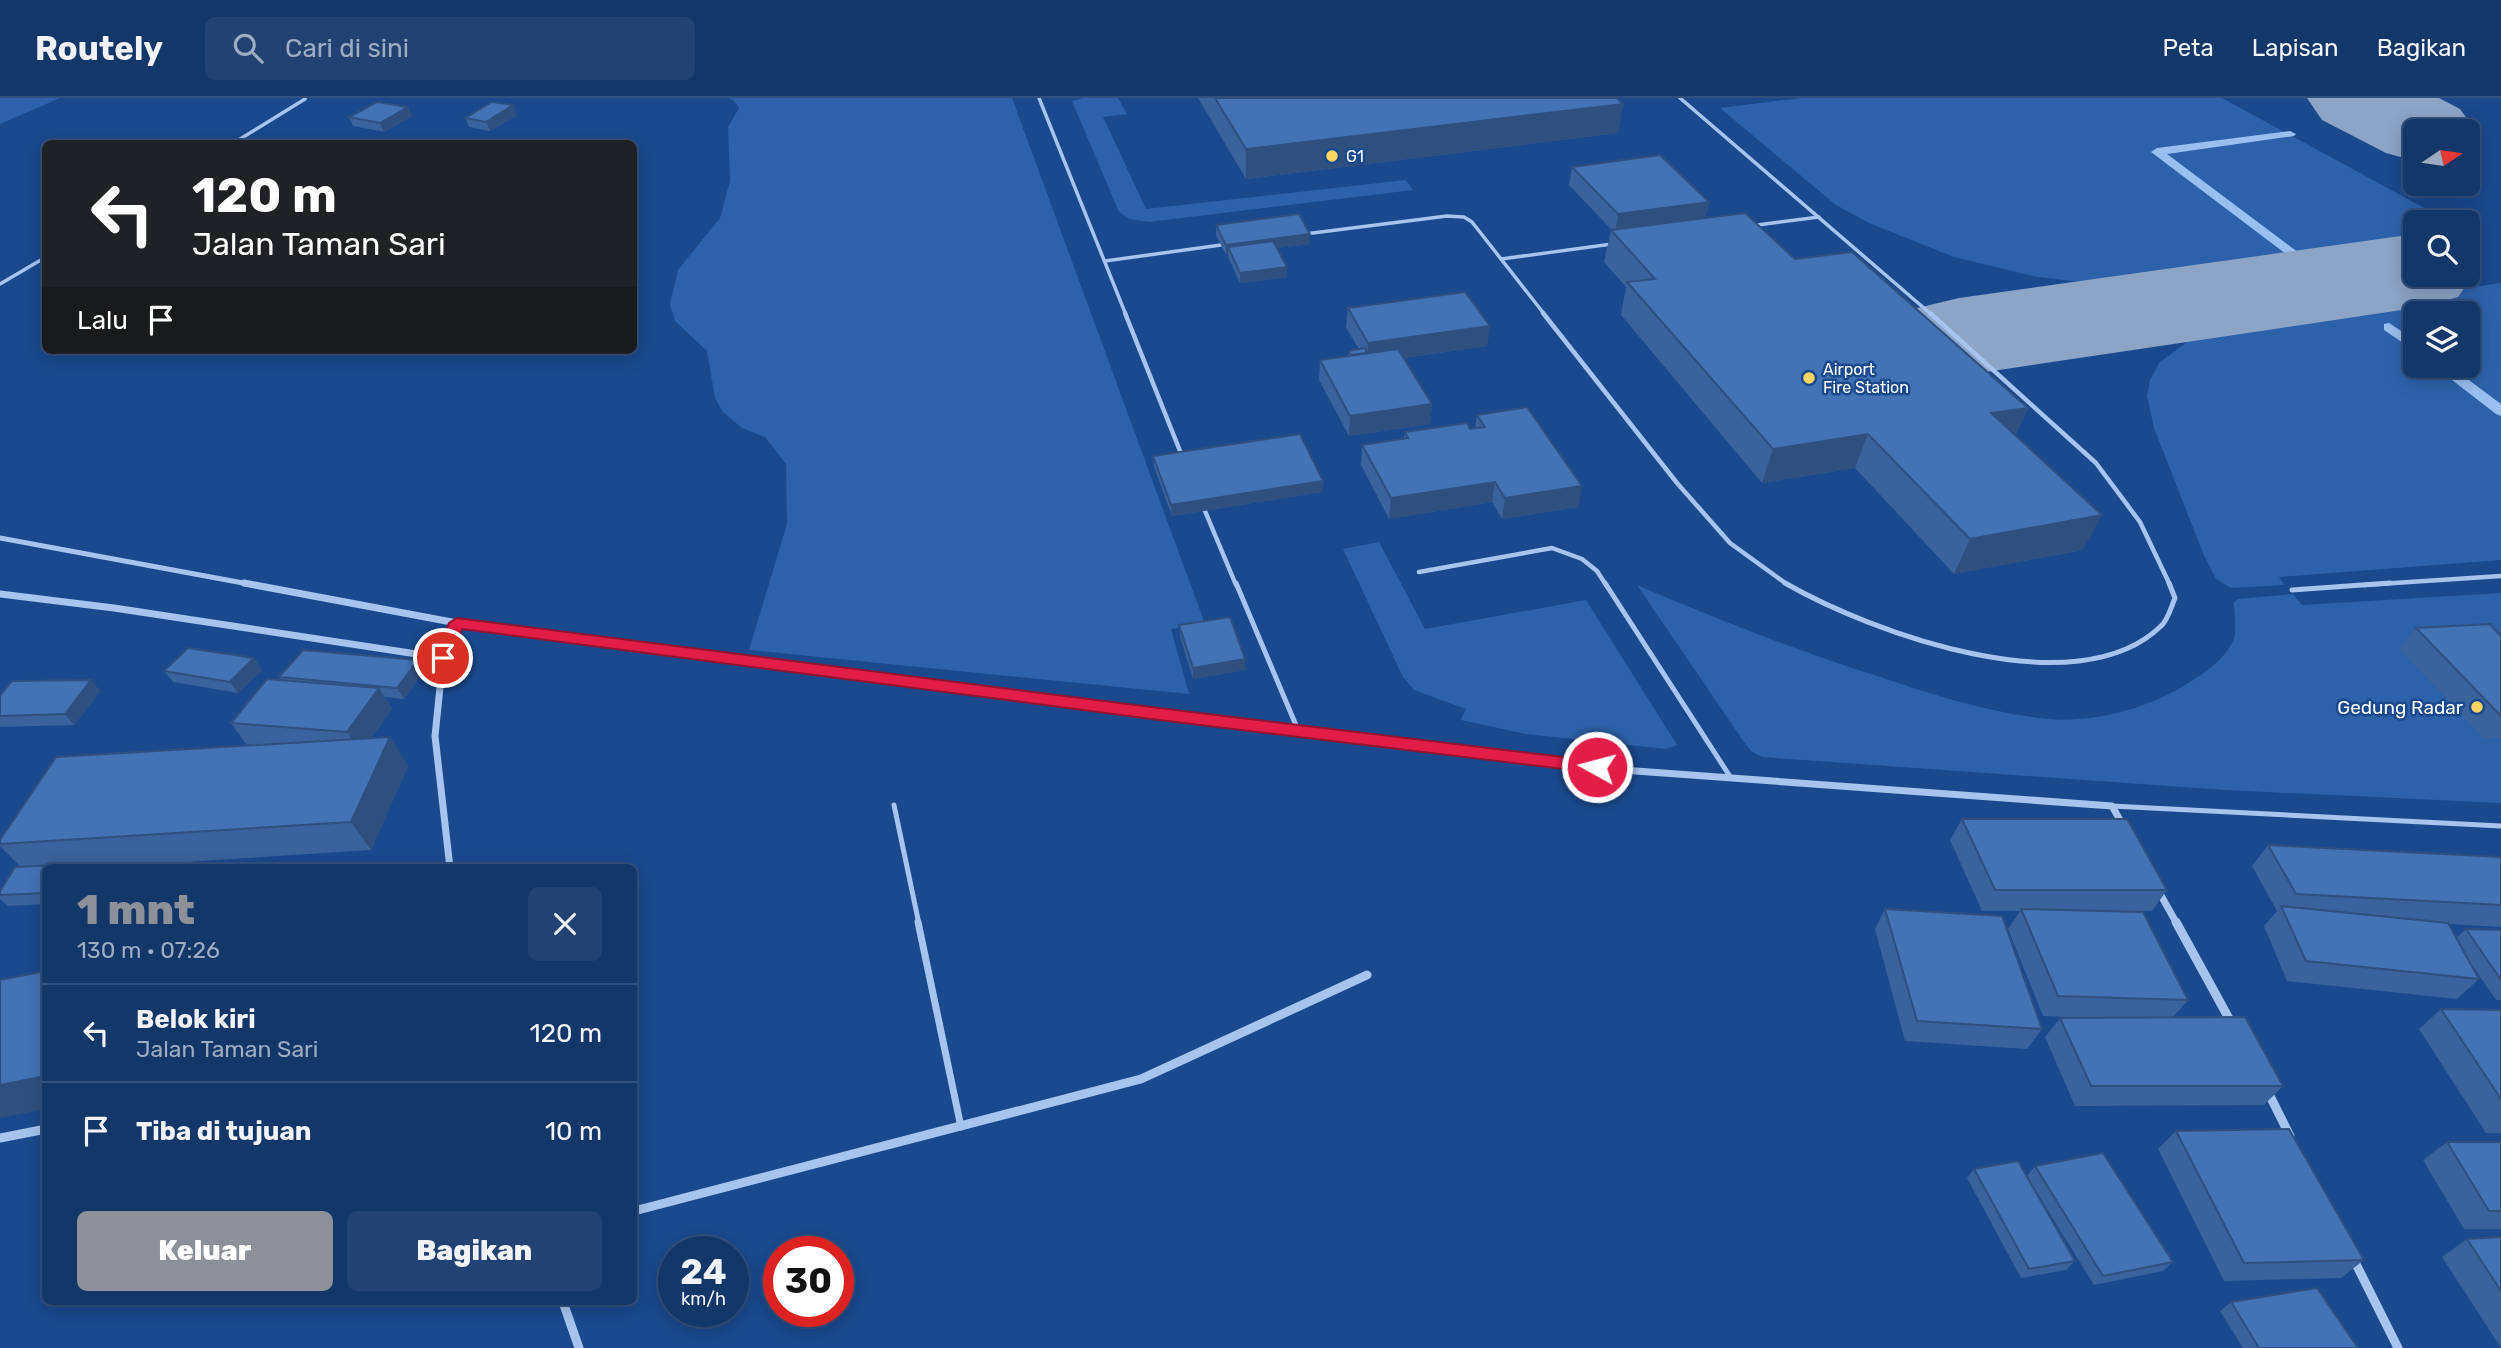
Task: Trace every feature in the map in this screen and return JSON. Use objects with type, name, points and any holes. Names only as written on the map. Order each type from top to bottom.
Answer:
[{"type":"street","points":[[0,538],[457,623],[1298,731],[1608,768],[2112,806],[2132,841]]},
{"type":"street","points":[[0,594],[114,608],[443,658]]},
{"type":"street","points":[[450,864],[435,736],[443,658],[457,623]]},
{"type":"street","points":[[2151,876],[2235,1029]]},
{"type":"street","points":[[637,1210],[1141,1079],[1367,975]]},
{"type":"street","points":[[2260,1077],[2298,1151]]},
{"type":"street","points":[[0,1139],[42,1130]]},
{"type":"street","points":[[2348,1250],[2398,1348]]},
{"type":"street","points":[[564,1305],[579,1348]]},
{"type":"lane","points":[[1039,98],[1185,462]]},
{"type":"lane","points":[[1304,234],[1454,216],[1472,222],[1677,483],[1730,543],[1772,576],[1821,604],[1892,633],[1974,653],[2035,663],[2083,661],[2131,648],[2163,625],[2175,598],[2166,575],[2149,536],[2125,498],[2094,459],[1681,98]]},
{"type":"lane","points":[[238,140],[304,99]]},
{"type":"lane","points":[[1741,227],[1819,216]]},
{"type":"lane","points":[[1501,259],[1625,243]]},
{"type":"lane","points":[[1105,261],[1221,245]]},
{"type":"lane","points":[[0,284],[42,259]]},
{"type":"lane","points":[[1205,511],[1298,731]]},
{"type":"lane","points":[[1419,572],[1552,548],[1584,559],[1597,571],[1731,778]]},
{"type":"lane","points":[[2292,590],[2501,576]]},
{"type":"lane","points":[[894,805],[961,1127]]},
{"type":"lane","points":[[2112,806],[2501,826]]},
{"type":"shaded area","points":[[0,98],[60,98],[0,124]]},
{"type":"shaded area","points":[[729,98],[1012,98],[1205,624],[1171,629],[1189,694],[749,650],[787,524],[786,464],[765,437],[742,428],[723,412],[715,398],[707,351],[675,321],[670,304],[678,270],[720,218],[730,181],[728,127],[739,108]]},
{"type":"shaded area","points":[[1083,98],[1118,98],[1127,114],[1103,117],[1146,209],[1406,180],[1413,190],[1149,222],[1129,219],[1119,212],[1072,101]]},
{"type":"shaded area","points":[[1801,98],[2222,98],[2428,210],[2403,210],[2403,256],[2179,287],[2136,288],[2037,277],[1954,257],[1869,223],[1836,205],[1720,108]]},
{"type":"shaded area","points":[[2501,283],[2501,560],[2279,577],[2284,585],[2231,588],[2216,579],[2203,553],[2154,428],[2147,396],[2150,380],[2160,362],[2197,335],[2252,319]]},
{"type":"shaded area","points":[[1379,542],[1425,629],[1586,600],[1677,745],[1666,749],[1526,734],[1461,720],[1466,709],[1414,690],[1403,677],[1343,549]]},
{"type":"shaded area","points":[[1637,585],[1784,644],[1917,689],[2004,712],[2065,720],[2119,713],[2170,694],[2199,676],[2213,666],[2230,647],[2234,639],[2234,602],[2238,599],[2293,594],[2302,605],[2501,593],[2501,803],[2225,790],[1762,757],[1751,751],[1744,742]]},
{"type":"building","points":[[1215,98],[1617,98],[1623,104],[1246,149]]},
{"type":"building","points":[[377,102],[408,107],[380,123],[349,117]]},
{"type":"building","points":[[492,102],[513,105],[486,122],[465,118]]},
{"type":"building","points":[[1660,155],[1709,202],[1618,214],[1572,167]]},
{"type":"building","name":"Airport Fire Station","points":[[1745,213],[1795,259],[1852,252],[2028,408],[1991,413],[2102,515],[1970,539],[1868,434],[1773,449],[1627,282],[1655,279],[1611,230]]},
{"type":"building","points":[[1299,214],[1310,234],[1226,245],[1216,225]]},
{"type":"building","points":[[1273,241],[1287,267],[1240,273],[1228,247]]},
{"type":"building","points":[[1465,292],[1490,326],[1368,343],[1348,308]]},
{"type":"building","points":[[1365,348],[1367,353],[1351,355],[1349,351]]},
{"type":"building","points":[[1398,349],[1432,404],[1350,416],[1320,360]]},
{"type":"building","points":[[1527,407],[1582,486],[1505,498],[1495,482],[1391,498],[1362,445],[1408,438],[1405,432],[1467,423],[1470,429],[1485,427],[1477,415]]},
{"type":"building","points":[[1300,434],[1323,481],[1171,505],[1153,456]]},
{"type":"building","points":[[1230,617],[1245,659],[1193,668],[1179,625]]},
{"type":"building","points":[[2490,624],[2501,636],[2501,716],[2416,628]]},
{"type":"building","points":[[188,648],[254,658],[230,682],[164,671]]},
{"type":"building","points":[[303,650],[418,660],[397,688],[279,677]]},
{"type":"building","points":[[267,679],[379,688],[347,732],[231,723]]},
{"type":"building","points":[[91,680],[65,714],[0,716],[0,696],[12,681]]},
{"type":"building","points":[[390,737],[351,822],[0,844],[0,840],[56,757]]},
{"type":"building","points":[[1962,819],[2127,819],[2167,890],[1995,890]]},
{"type":"building","points":[[2268,845],[2501,857],[2501,905],[2296,894]]},
{"type":"building","points":[[42,866],[42,893],[0,895],[15,867]]},
{"type":"building","points":[[2281,906],[2448,923],[2479,979],[2306,961]]},
{"type":"building","points":[[1885,909],[2002,916],[2042,1029],[1917,1021]]},
{"type":"building","points":[[2021,909],[2143,912],[2188,1000],[2058,996]]},
{"type":"building","points":[[2466,929],[2501,930],[2501,980]]},
{"type":"building","points":[[42,972],[42,1077],[0,1085],[0,980]]},
{"type":"building","points":[[2441,1009],[2501,1010],[2501,1099]]},
{"type":"building","points":[[2245,1017],[2283,1086],[2091,1086],[2060,1018]]},
{"type":"building","points":[[2289,1129],[2364,1260],[2244,1263],[2176,1131]]},
{"type":"building","points":[[2447,1142],[2501,1142],[2501,1211],[2489,1211]]},
{"type":"building","points":[[2103,1153],[2173,1262],[2103,1276],[2035,1166]]},
{"type":"building","points":[[2018,1161],[2075,1261],[2029,1269],[1974,1169]]},
{"type":"building","points":[[2501,1237],[2501,1291],[2467,1239]]},
{"type":"building","points":[[2317,1288],[2358,1348],[2259,1348],[2231,1302]]},
{"type":"waterway","points":[[2290,134],[2157,152],[2294,256]]},
{"type":"waterway","points":[[2389,327],[2403,338]]},
{"type":"waterway","points":[[2457,378],[2501,411]]},
{"type":"taxiway","points":[[2358,98],[2403,121]]},
{"type":"taxiway","points":[[1959,337],[2403,273]]},
{"type":"place","name":"G1","points":[[1332,156]]},
{"type":"place","name":"Airport Fire Station","points":[[1809,378]]},
{"type":"place","name":"Gedung Radar","points":[[2477,707]]},
{"type":"route","points":[[443,658],[457,623],[1159,714],[1597,767]]}]
